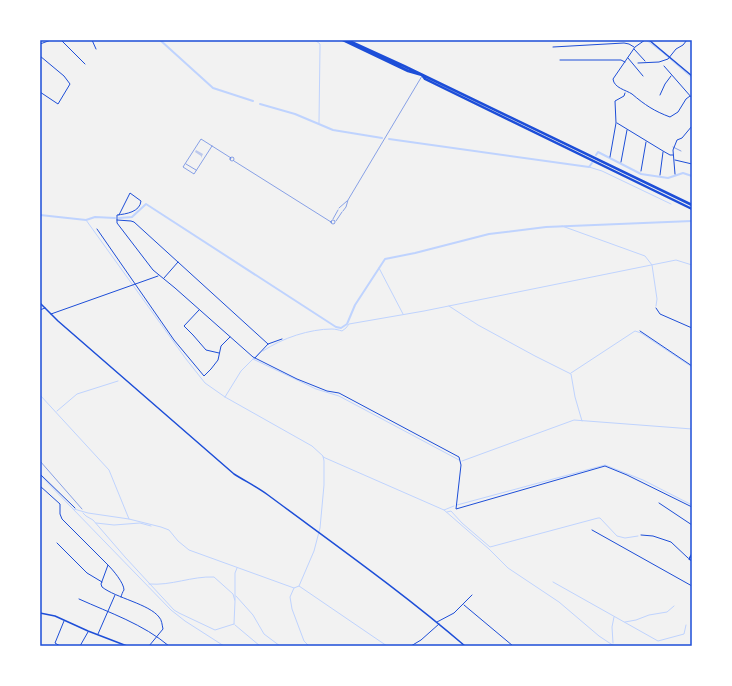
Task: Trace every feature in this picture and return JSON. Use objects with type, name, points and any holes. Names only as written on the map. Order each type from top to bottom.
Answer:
[{"type":"highway","points":[[343,40],[408,71],[422,75]]},
{"type":"highway","points":[[349,41],[422,75],[425,79],[599,162],[692,209]]},
{"type":"highway","points":[[599,162],[692,205]]},
{"type":"street","points":[[40,44],[51,40]]},
{"type":"street","points":[[60,40],[85,64]]},
{"type":"street","points":[[92,40],[96,49]]},
{"type":"street","points":[[601,40],[602,44]]},
{"type":"street","points":[[645,40],[634,48],[613,80],[625,92],[630,93],[642,103],[670,117],[678,112],[686,99],[690,96]]},
{"type":"street","points":[[649,40],[692,76]]},
{"type":"street","points":[[638,63],[658,62],[670,57],[676,49],[683,45],[687,40]]},
{"type":"street","points":[[553,47],[629,44],[645,62]]},
{"type":"street","points":[[40,56],[64,76],[70,84],[58,104],[40,92]]},
{"type":"street","points":[[628,58],[632,61],[642,76]]},
{"type":"street","points":[[560,60],[621,60],[625,62]]},
{"type":"street","points":[[664,66],[692,98]]},
{"type":"street","points":[[660,95],[665,84],[672,76]]},
{"type":"street","points":[[610,157],[616,123],[615,101],[624,96],[625,92]]},
{"type":"street","points":[[616,123],[670,155],[673,155]]},
{"type":"street","points":[[675,174],[673,147],[677,140],[682,138],[692,126]]},
{"type":"street","points":[[621,162],[627,129]]},
{"type":"street","points":[[641,171],[646,141]]},
{"type":"street","points":[[660,175],[663,151]]},
{"type":"street","points":[[674,160],[692,164]]},
{"type":"street","points":[[119,215],[130,213],[142,203],[141,201],[130,193],[119,215],[116,216],[117,223],[151,268],[254,358],[296,379],[339,394],[459,458],[461,465],[456,509],[605,466],[627,475],[692,507]]},
{"type":"street","points":[[116,220],[133,221],[268,344]]},
{"type":"street","points":[[97,229],[174,340],[204,376],[218,360],[221,346],[230,337]]},
{"type":"street","points":[[164,278],[178,262]]},
{"type":"street","points":[[51,314],[159,275]]},
{"type":"street","points":[[41,303],[40,309],[45,308]]},
{"type":"street","points":[[41,303],[51,314],[234,474],[267,494],[438,623],[465,646]]},
{"type":"street","points":[[656,308],[660,314],[692,328]]},
{"type":"street","points":[[200,310],[184,326],[206,350],[220,353]]},
{"type":"street","points":[[640,331],[692,366]]},
{"type":"street","points":[[254,358],[268,344],[282,339]]},
{"type":"street","points":[[40,474],[75,508]]},
{"type":"street","points":[[40,486],[60,504],[60,514],[62,519],[116,573],[124,591],[121,597]]},
{"type":"street","points":[[659,503],[692,525]]},
{"type":"street","points":[[592,530],[692,586]]},
{"type":"street","points":[[641,535],[653,536],[671,542],[692,562]]},
{"type":"street","points":[[56,543],[87,573],[102,582]]},
{"type":"street","points":[[689,559],[692,554]]},
{"type":"street","points":[[108,565],[102,582],[102,587],[152,611],[160,617],[163,629],[149,646]]},
{"type":"street","points":[[98,634],[116,595]]},
{"type":"street","points":[[411,646],[421,640],[438,623],[464,605],[472,595]]},
{"type":"street","points":[[80,599],[139,625],[158,636],[169,646]]},
{"type":"street","points":[[464,605],[513,646]]},
{"type":"street","points":[[40,612],[55,616],[127,646]]},
{"type":"street","points":[[60,646],[55,644],[64,620]]},
{"type":"street","points":[[80,646],[88,631]]},
{"type":"lane","points":[[336,222],[422,75]]},
{"type":"lane","points":[[212,146],[194,174],[183,167],[201,139],[231,158],[234,157],[234,160]]},
{"type":"lane","points":[[673,147],[681,151]]},
{"type":"lane","points":[[231,158],[232,161],[234,160],[333,224],[336,222]]},
{"type":"lane","points":[[185,163],[197,170]]},
{"type":"lane","points":[[331,222],[342,204],[348,200]]},
{"type":"lane","points":[[40,461],[82,509]]},
{"type":"building","points":[[196,150],[203,154],[201,158],[201,156],[195,152]]},
{"type":"waterway","points":[[160,40],[213,88],[253,101]]},
{"type":"waterway","points":[[315,40],[320,44],[319,123]]},
{"type":"waterway","points":[[646,40],[692,78]]},
{"type":"waterway","points":[[260,104],[295,114],[333,130],[382,138]]},
{"type":"waterway","points":[[389,139],[589,167],[592,163]]},
{"type":"waterway","points":[[596,155],[598,152],[641,174],[668,178],[683,173],[692,176]]},
{"type":"waterway","points":[[589,167],[602,171],[671,204]]},
{"type":"waterway","points":[[119,218],[132,217],[146,204],[336,327],[341,328],[347,324],[355,305],[385,259],[489,234],[546,227],[692,221]]},
{"type":"waterway","points":[[40,215],[86,220],[95,217],[115,218]]},
{"type":"waterway","points":[[86,220],[205,383],[225,397],[312,446],[323,456],[324,485],[320,528],[314,551],[299,586]]},
{"type":"waterway","points":[[562,226],[645,256],[652,265],[657,299],[656,306]]},
{"type":"waterway","points":[[263,351],[287,338],[323,329],[342,331],[349,324],[424,311],[676,260],[692,265]]},
{"type":"waterway","points":[[379,268],[403,314]]},
{"type":"waterway","points":[[449,306],[478,325],[571,374],[575,397],[582,421]]},
{"type":"waterway","points":[[571,373],[635,331],[641,333],[692,367]]},
{"type":"waterway","points":[[225,397],[241,371],[260,352]]},
{"type":"waterway","points":[[253,359],[316,389],[339,396],[459,460]]},
{"type":"waterway","points":[[57,411],[77,394],[118,381]]},
{"type":"waterway","points":[[40,395],[109,470],[129,519]]},
{"type":"waterway","points":[[462,461],[574,420],[692,429]]},
{"type":"waterway","points":[[323,457],[444,510],[454,506]]},
{"type":"waterway","points":[[457,505],[605,465],[643,480],[692,505]]},
{"type":"waterway","points":[[40,475],[171,610],[185,621],[224,646]]},
{"type":"waterway","points":[[74,509],[88,513],[129,519],[161,527],[169,530],[178,541],[189,550],[294,588],[299,586],[387,646]]},
{"type":"waterway","points":[[444,510],[489,549],[508,568],[559,602],[599,636],[614,646]]},
{"type":"waterway","points":[[447,512],[451,511],[462,523],[490,547],[598,518],[600,518],[617,536],[625,538],[638,536]]},
{"type":"waterway","points":[[83,513],[93,520],[174,610],[215,630],[234,624]]},
{"type":"waterway","points":[[96,523],[114,525],[140,523],[151,526]]},
{"type":"waterway","points":[[235,600],[235,573],[237,568]]},
{"type":"waterway","points":[[149,584],[165,584],[198,578],[214,577],[233,594],[235,601],[234,624]]},
{"type":"waterway","points":[[553,582],[658,641],[684,634],[686,625]]},
{"type":"waterway","points":[[294,588],[290,597],[292,609],[304,641],[309,646]]},
{"type":"waterway","points":[[236,596],[253,615],[264,634],[280,646]]},
{"type":"waterway","points":[[625,622],[649,615],[667,612],[674,606]]},
{"type":"waterway","points":[[613,643],[612,627],[614,617]]},
{"type":"waterway","points":[[235,625],[260,646]]}]
